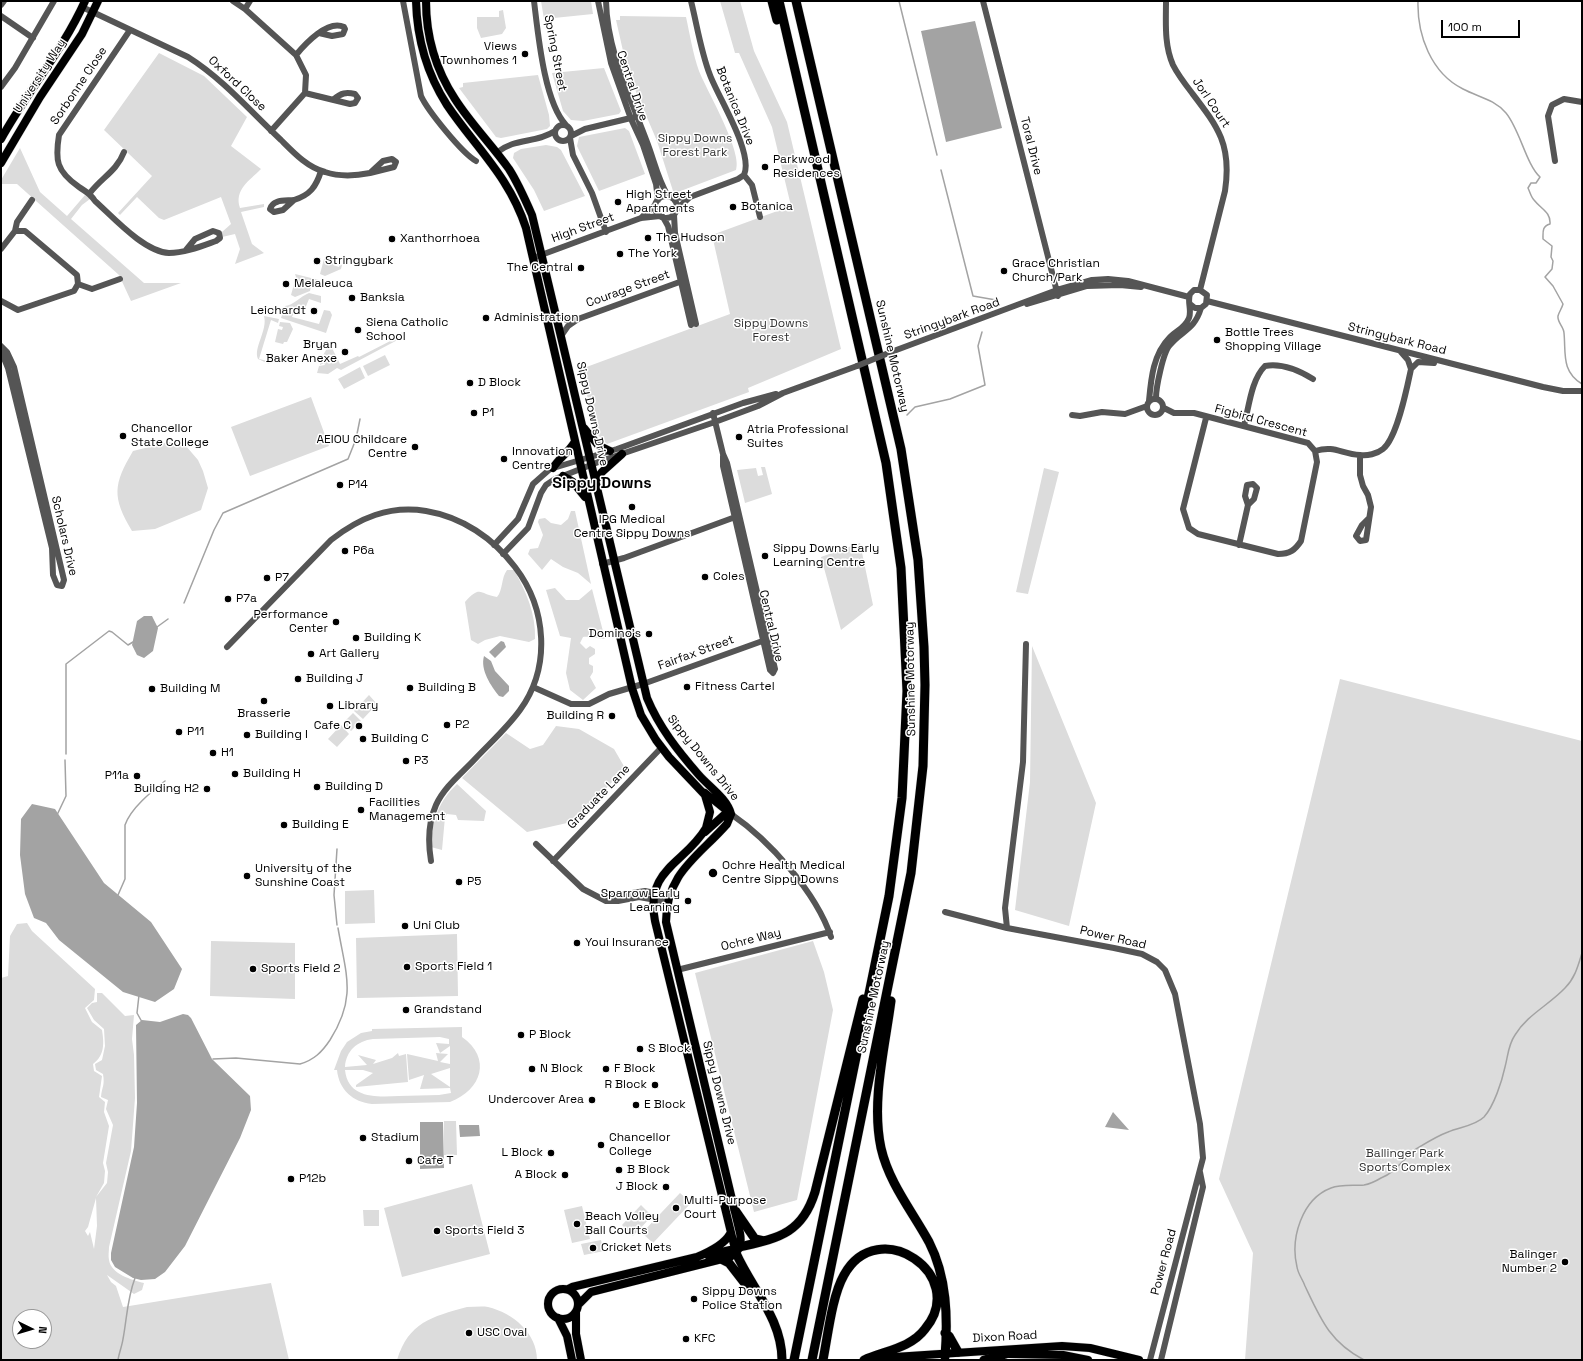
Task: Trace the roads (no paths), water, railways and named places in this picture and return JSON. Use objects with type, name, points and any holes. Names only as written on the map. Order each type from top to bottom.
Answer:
[{"type":"highway","points":[[772,1],[802,102]]},
{"type":"highway","name":"Sunshine Motorway","points":[[779,1],[878,426],[892,501],[902,568],[907,652],[906,760],[896,854],[884,923],[794,1360]]},
{"type":"highway","name":"Sunshine Motorway","points":[[796,1],[901,449],[914,526],[922,599],[925,685],[922,780],[911,873],[812,1360]]},
{"type":"highway","points":[[799,1],[810,56]]},
{"type":"highway","points":[[782,1360],[778,1335],[773,1319],[746,1274],[737,1250],[780,1236],[791,1230],[805,1216],[812,1202],[879,928],[884,923]]},
{"type":"highway","points":[[890,982],[892,994],[879,1097],[879,1138],[888,1172],[929,1242],[938,1265],[945,1294],[945,1355]]},
{"type":"highway","points":[[735,1210],[755,1239],[764,1241]]},
{"type":"highway","points":[[823,1360],[839,1288],[847,1270],[856,1260],[872,1251],[885,1249],[904,1252],[920,1261],[931,1276],[937,1296],[933,1318],[925,1330],[915,1340],[864,1360]]},
{"type":"highway","points":[[723,1260],[730,1265],[767,1309]]},
{"type":"highway","points":[[946,1332],[958,1352]]},
{"type":"highway","points":[[984,1360],[1006,1354]]},
{"type":"main road","name":"University Way","points":[[1,164],[21,127],[82,34],[94,13],[98,1]]},
{"type":"main road","name":"Sippy Downs Drive","points":[[416,1],[419,36],[425,59],[434,81],[448,105],[508,187],[524,224],[602,564],[632,688],[641,715],[661,748],[701,789],[708,802],[710,812],[708,823],[700,836],[665,872],[654,895],[655,921],[730,1234],[737,1250]]},
{"type":"main road","name":"Sippy Downs Drive","points":[[426,1],[430,41],[443,77],[455,99],[513,176],[527,204],[542,255],[557,317],[643,684],[652,710],[664,732],[698,775],[726,804],[731,814],[730,820],[725,826],[679,874],[668,899],[667,930],[741,1236],[737,1250]]},
{"type":"main road","name":"University Way","points":[[1,139],[20,107],[63,42],[84,4]]},
{"type":"main road","points":[[583,425],[598,445],[610,451]]},
{"type":"main road","points":[[553,468],[558,460],[567,454],[574,443]]},
{"type":"main road","points":[[595,481],[602,472],[622,454]]},
{"type":"main road","points":[[563,476],[573,482],[588,501]]},
{"type":"main road","points":[[701,789],[731,814]]},
{"type":"main road","points":[[700,836],[724,815],[731,814]]},
{"type":"main road","points":[[697,1257],[719,1245],[730,1234]]},
{"type":"main road","points":[[572,1360],[567,1336],[558,1318],[551,1313],[548,1300],[556,1290],[568,1289],[572,1286],[697,1257],[737,1250]]},
{"type":"main road","points":[[558,1318],[568,1319],[586,1296],[597,1290],[723,1260],[737,1250]]},
{"type":"main road","points":[[568,1289],[576,1295],[576,1334],[582,1360]]},
{"type":"main road","name":"Dixon Road","points":[[900,1360],[958,1352],[1062,1346],[1090,1348],[1139,1360]]},
{"type":"main road","name":"Dixon Road","points":[[871,1360],[887,1356],[1006,1354],[1063,1355],[1088,1360]]},
{"type":"street","points":[[1,5],[4,1]]},
{"type":"street","points":[[1,87],[33,38],[54,1]]},
{"type":"street","points":[[233,1],[245,9],[296,55],[306,75],[305,93],[271,131]]},
{"type":"street","points":[[245,9],[250,1]]},
{"type":"street","points":[[403,1],[420,96],[465,153],[476,161]]},
{"type":"street","name":"Spring Street","points":[[534,1],[545,74],[556,109],[560,118],[567,125]]},
{"type":"street","name":"Central Drive","points":[[598,1],[611,63],[634,117],[647,140],[661,184],[670,197]]},
{"type":"street","name":"Central Drive","points":[[606,1],[610,36],[616,60],[654,177],[656,203]]},
{"type":"street","name":"Botanica Drive","points":[[691,1],[710,75],[740,139],[746,164],[744,175],[752,185],[760,217]]},
{"type":"street","name":"Toral Drive","points":[[983,1],[1058,293]]},
{"type":"street","name":"Jorl Court","points":[[1166,1],[1166,34],[1168,50],[1173,64],[1179,76],[1214,122],[1223,141],[1227,158],[1228,175],[1225,190],[1200,290]]},
{"type":"street","name":"Oxford Close","points":[[84,4],[94,13],[188,57],[204,67],[303,161],[321,171],[347,175],[370,173]]},
{"type":"street","points":[[1,16],[33,38]]},
{"type":"street","name":"Sorbonne Close","points":[[130,30],[59,135],[56,153],[60,169],[70,180],[90,193],[95,201],[148,247],[168,253],[186,250],[216,241],[220,238],[219,233],[213,231],[199,236],[186,250]]},
{"type":"street","points":[[296,55],[319,33]]},
{"type":"street","points":[[305,93],[334,99]]},
{"type":"street","points":[[1555,161],[1548,116],[1552,105],[1564,99],[1582,102]]},
{"type":"street","name":"Spring Street","points":[[556,109],[556,130]]},
{"type":"street","points":[[496,153],[512,143],[540,138],[566,141],[585,129],[634,117]]},
{"type":"street","points":[[540,138],[556,130],[560,125],[585,129]]},
{"type":"street","points":[[567,125],[571,130],[573,155]]},
{"type":"street","points":[[556,130],[559,140],[573,155],[592,193],[606,232]]},
{"type":"street","points":[[90,193],[100,181],[115,169],[124,152]]},
{"type":"street","points":[[294,200],[309,193],[314,188],[321,171]]},
{"type":"street","points":[[693,325],[668,226],[656,211],[656,203],[662,197],[690,197],[738,179],[744,175]]},
{"type":"street","points":[[670,197],[676,203],[675,233],[683,281]]},
{"type":"street","points":[[661,217],[669,218],[690,197]]},
{"type":"street","points":[[1,249],[15,231],[18,222],[32,200]]},
{"type":"street","name":"High Street","points":[[641,218],[656,203]]},
{"type":"street","name":"High Street","points":[[533,258],[641,218],[661,217]]},
{"type":"street","points":[[1,301],[18,310],[74,291],[78,284],[77,275],[31,236],[25,231],[15,231]]},
{"type":"street","points":[[78,284],[92,289],[120,279]]},
{"type":"street","name":"Courage Street","points":[[557,317],[568,320],[578,319],[683,281]]},
{"type":"street","name":"Stringybark Road","points":[[580,465],[610,451],[713,413],[742,403],[783,393],[1015,307],[1058,293],[1094,286],[1120,285],[1152,288],[1189,300]]},
{"type":"street","points":[[1072,415],[1080,416],[1102,412],[1125,414],[1148,404],[1156,398],[1157,385],[1169,345],[1195,322],[1201,308],[1207,301],[1207,295],[1200,290],[1194,290],[1189,300],[1189,319],[1182,329],[1171,336],[1162,347],[1155,363],[1148,404],[1148,412],[1153,415],[1160,414],[1164,408],[1162,401],[1156,398]]},
{"type":"street","points":[[1189,300],[1195,308],[1201,308]]},
{"type":"street","name":"Stringybark Road","points":[[1207,301],[1563,391],[1582,391]]},
{"type":"street","name":"Courage Street","points":[[561,336],[566,329],[578,319]]},
{"type":"street","name":"Scholars Drive","points":[[1,346],[7,352],[14,367],[64,580],[62,586],[57,585],[54,579],[52,548],[8,368],[1,351]]},
{"type":"street","points":[[1400,351],[1408,360],[1411,369]]},
{"type":"street","points":[[1315,451],[1326,448],[1360,455],[1375,453],[1383,449],[1394,434],[1411,369],[1418,362],[1423,361],[1446,362]]},
{"type":"street","points":[[1244,426],[1256,380],[1260,371],[1265,366],[1277,365],[1300,372],[1313,379]]},
{"type":"street","name":"Stringybark Road","points":[[590,461],[622,454],[715,422],[758,406],[783,393]]},
{"type":"street","name":"Figbird Crescent","points":[[1164,408],[1174,413],[1194,413],[1206,418],[1244,426],[1308,443],[1315,451],[1317,462],[1301,541],[1296,549],[1287,554],[1278,554],[1198,534],[1189,528],[1183,509],[1206,418]]},
{"type":"street","name":"Central Drive","points":[[713,413],[723,454],[722,466],[737,516],[766,640]]},
{"type":"street","points":[[1360,455],[1360,475],[1362,486],[1368,495],[1371,507],[1368,519]]},
{"type":"street","points":[[494,545],[518,519],[533,484],[542,475],[553,468],[580,465]]},
{"type":"street","points":[[503,554],[528,528],[544,489],[551,481],[563,476],[580,465]]},
{"type":"street","points":[[1239,545],[1248,505]]},
{"type":"street","points":[[227,647],[331,540],[347,528],[378,513],[403,509],[425,511],[443,515],[467,525],[494,545],[503,554],[517,569],[528,586],[540,620],[541,658],[533,687],[525,703],[515,717],[448,788],[436,805],[428,844],[431,861]]},
{"type":"street","points":[[602,564],[737,516]]},
{"type":"street","name":"Fairfax Street","points":[[533,687],[564,701],[581,705],[589,704],[608,694],[632,688],[766,640]]},
{"type":"street","points":[[1007,928],[1006,908],[1023,762],[1026,644]]},
{"type":"street","name":"Graduate Lane","points":[[553,861],[661,748]]},
{"type":"street","name":"Ochre Way","points":[[677,970],[830,935],[815,902],[796,877],[750,829],[731,814]]},
{"type":"street","points":[[536,844],[583,889],[606,901],[613,902],[654,895],[668,899]]},
{"type":"street","name":"Power Road","points":[[945,912],[1007,928],[1073,939],[1142,954],[1157,962],[1165,970],[1174,994],[1200,1124],[1203,1158],[1150,1360]]},
{"type":"street","name":"Power Road","points":[[1161,1360],[1203,1187],[1200,1170]]},
{"type":"waterway","points":[[899,1],[937,155]]},
{"type":"waterway","points":[[1418,1],[1418,14],[1423,40],[1434,63],[1452,82],[1463,89],[1491,101],[1506,113],[1515,128],[1531,164],[1540,177],[1536,183],[1531,183],[1528,188],[1533,199],[1545,211],[1550,220],[1550,224],[1547,225],[1544,230],[1543,239],[1552,246],[1551,257],[1553,261],[1552,269],[1545,277],[1553,286],[1563,304],[1558,314],[1558,318],[1564,331],[1566,361],[1575,379],[1582,384]]},
{"type":"waterway","points":[[941,170],[973,296],[996,300],[995,303]]},
{"type":"waterway","points":[[907,415],[915,407],[950,399],[985,385],[978,346],[982,332]]},
{"type":"waterway","points":[[184,603],[214,530],[223,513],[348,459],[356,439],[360,419]]},
{"type":"waterway","points":[[157,627],[168,619]]},
{"type":"waterway","points":[[66,754],[66,664],[109,631],[128,645],[133,642]]},
{"type":"waterway","points":[[57,815],[66,796],[65,760]]},
{"type":"waterway","points":[[118,895],[125,879],[125,825],[132,812],[148,795],[165,781]]},
{"type":"waterway","points":[[337,849],[334,895],[337,925]]},
{"type":"waterway","points":[[213,1059],[236,1058],[300,1064],[314,1058],[321,1052],[330,1040],[338,1025],[344,1011],[347,998],[346,973],[338,928]]},
{"type":"waterway","points":[[1364,1360],[1343,1346],[1328,1329],[1316,1309],[1298,1272],[1295,1256],[1295,1244],[1300,1221],[1312,1201],[1321,1193],[1335,1187],[1368,1184],[1386,1176],[1416,1149],[1452,1130],[1467,1126],[1484,1117],[1491,1107],[1497,1093],[1513,1039],[1520,1028],[1559,994],[1568,984],[1576,972],[1582,953]]},
{"type":"waterway","points":[[139,995],[137,1013],[142,1022]]},
{"type":"waterway","points":[[118,1360],[123,1342],[132,1286],[135,1278]]},
{"type":"place","name":"Views Townhomes 1","points":[[525,54]]},
{"type":"place","name":"Parkwood Residences","points":[[765,167]]},
{"type":"place","name":"High Street Apartments","points":[[618,202]]},
{"type":"place","name":"Botanica","points":[[733,207]]},
{"type":"place","name":"The Hudson","points":[[648,238]]},
{"type":"place","name":"Xanthorrhoea","points":[[392,239]]},
{"type":"place","name":"The York","points":[[620,254]]},
{"type":"place","name":"Stringybark","points":[[317,261]]},
{"type":"place","name":"The Central","points":[[581,268]]},
{"type":"place","name":"Grace Christian Church/Park","points":[[1004,271]]},
{"type":"place","name":"Melaleuca","points":[[286,284]]},
{"type":"place","name":"Banksia","points":[[352,298]]},
{"type":"place","name":"Leichardt","points":[[314,311]]},
{"type":"place","name":"Administration","points":[[486,318]]},
{"type":"place","name":"Siena Catholic School","points":[[358,330]]},
{"type":"place","name":"Bottle Trees Shopping Village","points":[[1217,340]]},
{"type":"place","name":"Bryan Baker Anexe","points":[[345,352]]},
{"type":"place","name":"D Block","points":[[470,383]]},
{"type":"place","name":"P1","points":[[474,413]]},
{"type":"place","name":"Chancellor State College","points":[[123,436]]},
{"type":"place","name":"Atria Professional Suites","points":[[739,437]]},
{"type":"place","name":"AEIOU Childcare Centre","points":[[415,447]]},
{"type":"place","name":"Innovation Centre","points":[[504,459]]},
{"type":"place","name":"P14","points":[[340,485]]},
{"type":"place","name":"IPG Medical Centre Sippy Downs","points":[[632,507]]},
{"type":"place","name":"P6a","points":[[345,551]]},
{"type":"place","name":"Sippy Downs Early Learning Centre","points":[[765,556]]},
{"type":"place","name":"Coles","points":[[705,577]]},
{"type":"place","name":"P7","points":[[267,578]]},
{"type":"place","name":"P7a","points":[[228,599]]},
{"type":"place","name":"Performance Center","points":[[336,622]]},
{"type":"place","name":"Domino's","points":[[649,634]]},
{"type":"place","name":"Building K","points":[[356,638]]},
{"type":"place","name":"Art Gallery","points":[[311,654]]},
{"type":"place","name":"Building J","points":[[298,679]]},
{"type":"place","name":"Fitness Cartel","points":[[687,687]]},
{"type":"place","name":"Building B","points":[[410,688]]},
{"type":"place","name":"Building M","points":[[152,689]]},
{"type":"place","name":"Brasserie","points":[[264,701]]},
{"type":"place","name":"Library","points":[[330,706]]},
{"type":"place","name":"Building R","points":[[612,716]]},
{"type":"place","name":"P2","points":[[447,725]]},
{"type":"place","name":"Cafe C","points":[[359,726]]},
{"type":"place","name":"P11","points":[[179,732]]},
{"type":"place","name":"Building I","points":[[247,735]]},
{"type":"place","name":"Building C","points":[[363,739]]},
{"type":"place","name":"H1","points":[[213,753]]},
{"type":"place","name":"P3","points":[[406,761]]},
{"type":"place","name":"Building H","points":[[235,774]]},
{"type":"place","name":"P11a","points":[[137,776]]},
{"type":"place","name":"Building D","points":[[317,787]]},
{"type":"place","name":"Building H2","points":[[207,789]]},
{"type":"place","name":"Facilities Management","points":[[361,810]]},
{"type":"place","name":"Building E","points":[[284,825]]},
{"type":"place","name":"Ochre Health Medical Centre Sippy Downs","points":[[713,873]]},
{"type":"place","name":"University of the Sunshine Coast","points":[[247,876]]},
{"type":"place","name":"P5","points":[[459,882]]},
{"type":"place","name":"Sparrow Early Learning","points":[[688,901]]},
{"type":"place","name":"Uni Club","points":[[405,926]]},
{"type":"place","name":"Youi Insurance","points":[[577,943]]},
{"type":"place","name":"Sports Field 1","points":[[407,967]]},
{"type":"place","name":"Sports Field 2","points":[[253,969]]},
{"type":"place","name":"Grandstand","points":[[406,1010]]},
{"type":"place","name":"P Block","points":[[521,1035]]},
{"type":"place","name":"S Block","points":[[640,1049]]},
{"type":"place","name":"N Block","points":[[532,1069]]},
{"type":"place","name":"F Block","points":[[606,1069]]},
{"type":"place","name":"R Block","points":[[655,1085]]},
{"type":"place","name":"Undercover Area","points":[[592,1100]]},
{"type":"place","name":"E Block","points":[[636,1105]]},
{"type":"place","name":"Stadium","points":[[363,1138]]},
{"type":"place","name":"Chancellor College","points":[[601,1145]]},
{"type":"place","name":"L Block","points":[[551,1153]]},
{"type":"place","name":"Cafe T","points":[[409,1161]]},
{"type":"place","name":"B Block","points":[[619,1170]]},
{"type":"place","name":"A Block","points":[[565,1175]]},
{"type":"place","name":"P12b","points":[[291,1179]]},
{"type":"place","name":"J Block","points":[[666,1187]]},
{"type":"place","name":"Multi-Purpose Court","points":[[676,1208]]},
{"type":"place","name":"Beach Volley Ball Courts","points":[[577,1224]]},
{"type":"place","name":"Sports Field 3","points":[[437,1231]]},
{"type":"place","name":"Cricket Nets","points":[[593,1248]]},
{"type":"place","name":"Balinger Number 2","points":[[1565,1262]]},
{"type":"place","name":"Sippy Downs Police Station","points":[[694,1299]]},
{"type":"place","name":"USC Oval","points":[[469,1333]]},
{"type":"place","name":"KFC","points":[[686,1339]]},
{"type":"district","name":"Sippy Downs","points":[[602,484]]},
{"type":"park label","name":"Sippy Downs Forest Park","points":[[695,146]]},
{"type":"park label","name":"Sippy Downs Forest","points":[[771,331]]},
{"type":"park label","name":"Ballinger Park Sports Complex","points":[[1405,1161]]}]
